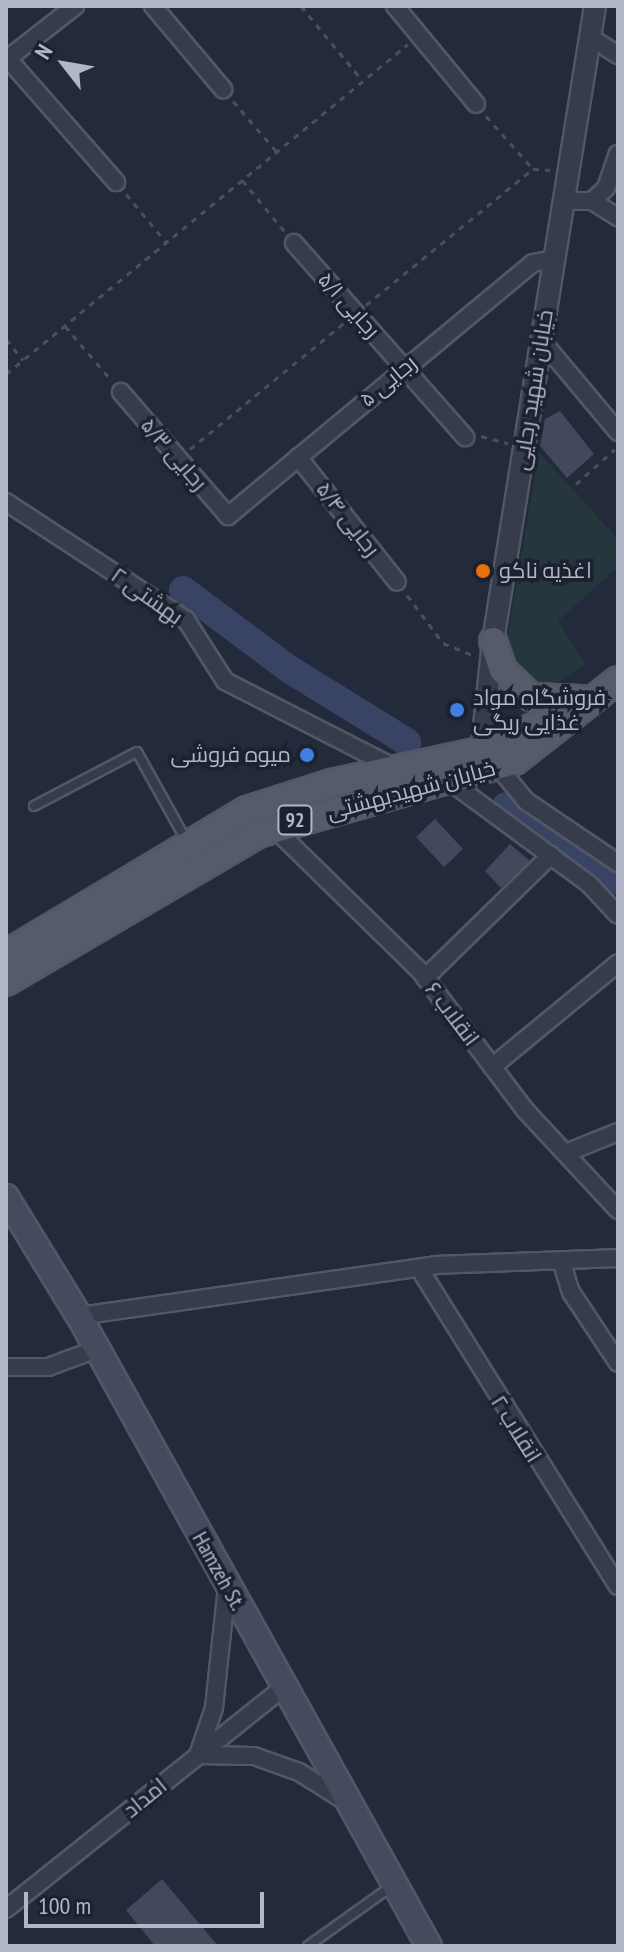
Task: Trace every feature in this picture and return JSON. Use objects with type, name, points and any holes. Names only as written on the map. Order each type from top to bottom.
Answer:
[{"type":"main road","points":[[492,652],[503,670],[531,697],[596,698]]},
{"type":"main road","name":"خیابان شهیدبهشتی","points":[[6,982],[274,828],[452,783],[596,698],[618,680]]},
{"type":"main road","name":"خیابان شهیدبهشتی","points":[[6,954],[188,844],[286,794],[399,770],[487,764]]},
{"type":"main road","name":"Hamzeh St.","points":[[6,1197],[79,1316],[429,1946]]},
{"type":"street","points":[[75,6],[7,59],[116,182]]},
{"type":"street","points":[[153,6],[223,89]]},
{"type":"street","points":[[395,6],[476,104]]},
{"type":"street","name":"خیابان شهید رجایی","points":[[487,764],[492,652],[595,6]]},
{"type":"street","points":[[590,37],[618,55]]},
{"type":"street","points":[[592,201],[606,188],[618,154]]},
{"type":"street","points":[[563,201],[592,201],[618,217]]},
{"type":"street","name":"رجایی ۵/۱","points":[[294,243],[465,437]]},
{"type":"street","name":"رجایی ۵","points":[[228,516],[533,263],[554,259]]},
{"type":"street","points":[[541,340],[618,432]]},
{"type":"street","name":"رجایی ۵/۳","points":[[121,392],[228,516]]},
{"type":"street","name":"رجایی ۵/۴","points":[[298,457],[397,582]]},
{"type":"street","name":"بهشتی ۲","points":[[6,502],[186,620],[225,681],[399,770]]},
{"type":"street","points":[[487,764],[526,801],[618,863]]},
{"type":"street","points":[[452,783],[551,855],[618,915]]},
{"type":"street","name":"انقلاب ۶","points":[[274,828],[425,978],[492,1067],[618,1210]]},
{"type":"street","points":[[425,978],[551,855]]},
{"type":"street","points":[[492,1067],[618,963]]},
{"type":"street","points":[[566,1153],[618,1132]]},
{"type":"street","points":[[79,1316],[419,1268],[618,1258]]},
{"type":"street","points":[[561,1260],[571,1292],[618,1363]]},
{"type":"street","name":"انقلاب ۲","points":[[419,1268],[618,1586]]},
{"type":"street","points":[[6,1367],[48,1367],[97,1349]]},
{"type":"street","points":[[227,1586],[214,1708],[198,1755],[254,1756],[299,1772],[351,1805]]},
{"type":"street","name":"امداد","points":[[6,1909],[284,1687]]},
{"type":"lane","points":[[34,806],[137,752],[188,844]]},
{"type":"lane","points":[[308,1946],[395,1884]]},
{"type":"path","points":[[301,6],[362,80]]},
{"type":"path","points":[[6,374],[419,35]]},
{"type":"path","points":[[223,89],[277,152]]},
{"type":"path","points":[[476,104],[533,169]]},
{"type":"path","points":[[177,459],[533,169],[568,171]]},
{"type":"path","points":[[242,180],[294,243]]},
{"type":"path","points":[[116,182],[167,243]]},
{"type":"path","points":[[65,326],[121,392]]},
{"type":"path","points":[[6,339],[23,360]]},
{"type":"path","points":[[465,437],[524,447]]},
{"type":"path","points":[[576,484],[618,446]]},
{"type":"path","points":[[397,582],[443,643],[492,652]]},
{"type":"shaded area","points":[[539,452],[618,539],[618,567],[558,621],[586,664],[545,690],[519,677],[506,647]]},
{"type":"building","points":[[560,411],[594,454],[567,478],[540,446],[545,419]]},
{"type":"building","points":[[435,819],[463,849],[444,867],[416,837]]},
{"type":"building","points":[[510,844],[530,861],[501,888],[485,871]]},
{"type":"building","points":[[162,1879],[218,1946],[155,1946],[126,1910]]},
{"type":"waterway","points":[[183,590],[289,669],[407,742]]},
{"type":"waterway","points":[[506,806],[618,881]]},
{"type":"place","name":"اغذیه ناکو","points":[[483,571]]},
{"type":"place","name":"فروشگاه مواد غذایی ریگی","points":[[457,710]]},
{"type":"place","name":"میوه فروشی","points":[[307,755]]}]
